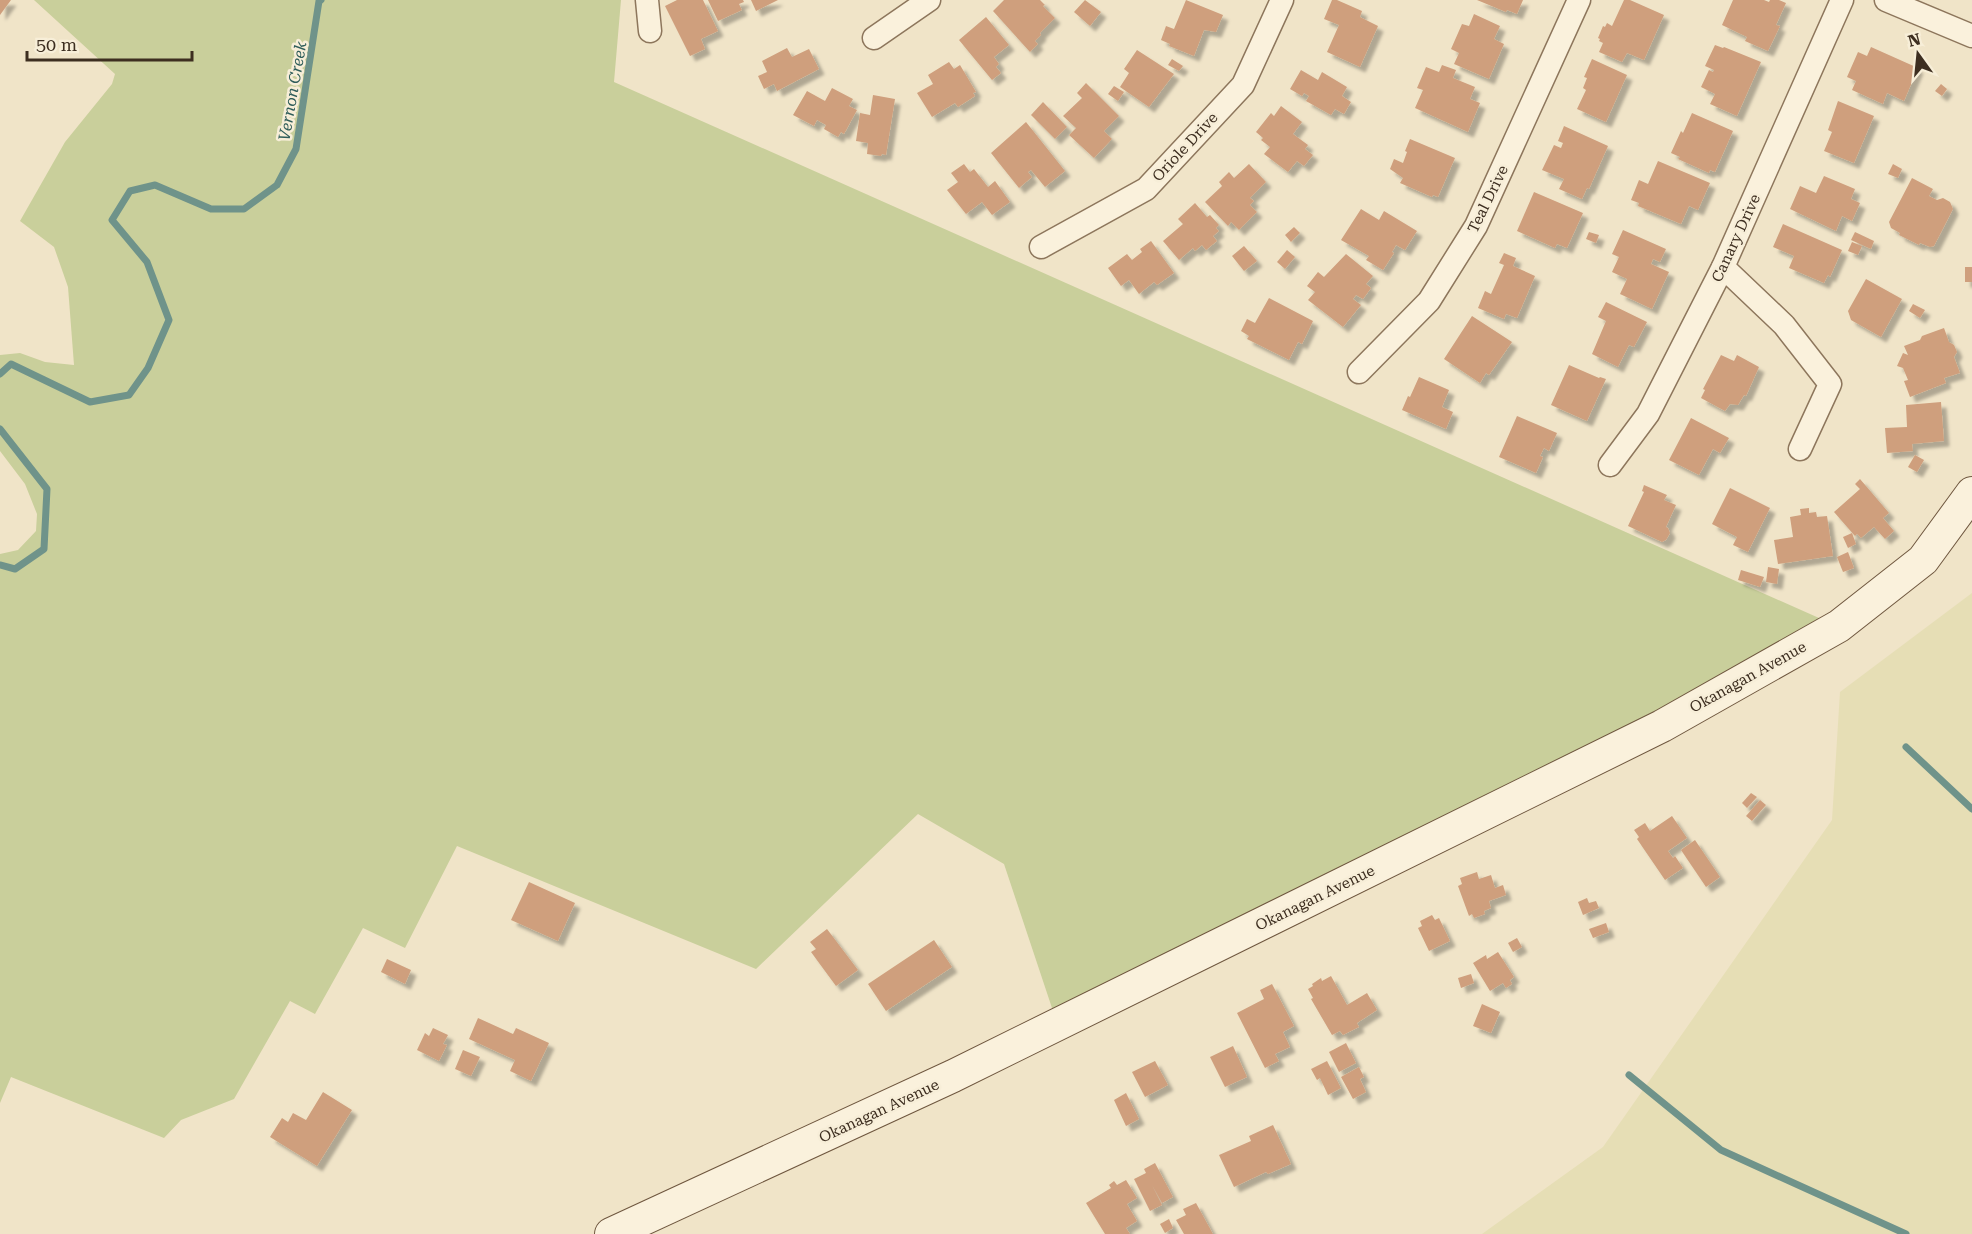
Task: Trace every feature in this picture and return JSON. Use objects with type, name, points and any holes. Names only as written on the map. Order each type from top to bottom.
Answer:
[{"type":"street","points":[[647,0],[650,31]]},
{"type":"street","points":[[874,38],[929,0]]},
{"type":"street","name":"Oriole Drive","points":[[1041,247],[1146,189],[1243,85],[1282,0]]},
{"type":"street","name":"Teal Drive","points":[[1359,372],[1429,301],[1476,226],[1579,0]]},
{"type":"street","name":"Canary Drive","points":[[1610,465],[1648,414],[1723,267],[1842,0]]},
{"type":"street","points":[[1886,0],[1972,36]]},
{"type":"street","points":[[1723,267],[1785,325],[1830,384],[1800,448]]},
{"type":"street","name":"Okanagan Avenue","points":[[611,1234],[953,1077],[1662,726],[1839,626],[1923,560],[1972,493]]},
{"type":"shaded area","points":[[1972,593],[1972,1234],[1482,1234],[1603,1147],[1832,820],[1840,692]]},
{"type":"green space","points":[[34,0],[621,0],[614,82],[1837,626],[1057,1023],[1004,864],[918,814],[756,969],[457,846],[405,948],[363,928],[315,1014],[290,1001],[234,1099],[181,1120],[164,1138],[11,1077],[0,1103],[0,554],[18,550],[36,531],[37,514],[25,484],[0,451],[0,355],[20,353],[45,362],[74,365],[68,287],[54,247],[20,221],[65,142],[112,84],[115,74]]},
{"type":"building","points":[[0,0],[11,0],[0,15]]},
{"type":"building","points":[[677,0],[703,0],[718,31],[701,39],[705,49],[690,56],[665,6]]},
{"type":"building","points":[[708,0],[743,0],[744,2],[739,4],[742,10],[718,21]]},
{"type":"building","points":[[751,0],[778,0],[756,11]]},
{"type":"building","points":[[1004,0],[1040,0],[1055,18],[1040,33],[1041,35],[1035,41],[1038,44],[1030,52],[993,11]]},
{"type":"building","points":[[1085,0],[1101,12],[1090,26],[1074,12]]},
{"type":"building","points":[[1186,0],[1223,15],[1216,32],[1204,30],[1194,56],[1169,46],[1170,44],[1161,40],[1166,26],[1174,29]]},
{"type":"building","points":[[1332,0],[1362,11],[1360,17],[1378,26],[1360,67],[1327,52],[1339,25],[1324,19]]},
{"type":"building","points":[[1477,0],[1523,0],[1517,14]]},
{"type":"building","points":[[1624,0],[1630,0],[1664,15],[1644,60],[1627,53],[1622,62],[1599,52],[1603,43],[1598,38],[1603,26],[1605,27],[1607,23],[1612,26]]},
{"type":"building","points":[[1733,0],[1769,2],[1779,0],[1786,3],[1776,25],[1780,26],[1768,51],[1745,41],[1747,37],[1722,25]]},
{"type":"building","points":[[1474,14],[1500,26],[1494,39],[1504,44],[1489,79],[1454,64],[1459,53],[1451,49],[1462,24],[1469,26]]},
{"type":"building","points":[[986,17],[1009,45],[994,57],[999,64],[996,67],[1001,73],[992,80],[959,40]]},
{"type":"building","points":[[1715,45],[1761,62],[1737,116],[1710,104],[1715,94],[1701,87],[1709,70],[1713,72],[1714,70],[1705,66]]},
{"type":"building","points":[[1871,47],[1918,68],[1904,101],[1887,93],[1883,104],[1852,90],[1856,81],[1847,77],[1858,52],[1867,56]]},
{"type":"building","points":[[787,48],[792,57],[809,49],[819,69],[777,91],[774,84],[764,89],[758,76],[767,72],[762,61]]},
{"type":"building","points":[[1137,50],[1174,74],[1149,107],[1120,87],[1129,73],[1124,69]]},
{"type":"building","points":[[1172,59],[1183,66],[1179,71],[1168,65]]},
{"type":"building","points":[[1592,59],[1627,75],[1606,122],[1577,109],[1586,90],[1583,88],[1587,78],[1584,77]]},
{"type":"building","points":[[949,62],[954,69],[960,65],[976,92],[973,93],[975,96],[958,107],[955,103],[932,117],[917,93],[933,84],[928,75]]},
{"type":"building","points":[[1442,65],[1456,70],[1453,78],[1475,87],[1470,99],[1480,103],[1468,132],[1415,108],[1423,90],[1417,88],[1426,67],[1439,72]]},
{"type":"building","points":[[1301,70],[1318,80],[1322,72],[1347,87],[1342,96],[1351,102],[1344,114],[1335,109],[1331,115],[1306,101],[1309,96],[1304,93],[1302,96],[1290,89]]},
{"type":"building","points":[[1086,83],[1119,116],[1104,131],[1112,139],[1094,158],[1069,135],[1076,128],[1063,116],[1082,98],[1077,93]]},
{"type":"building","points":[[1941,84],[1947,89],[1942,96],[1935,91]]},
{"type":"building","points":[[1114,86],[1124,92],[1118,101],[1108,94]]},
{"type":"building","points":[[832,88],[853,99],[849,106],[857,110],[844,134],[841,132],[838,137],[824,129],[826,125],[817,120],[814,126],[793,115],[807,91],[825,101]]},
{"type":"building","points":[[873,95],[895,99],[886,155],[881,156],[867,154],[868,143],[856,141],[860,113],[870,115]]},
{"type":"building","points":[[1838,101],[1874,116],[1854,163],[1824,151],[1832,132],[1828,130]]},
{"type":"building","points":[[1043,102],[1067,127],[1055,139],[1031,115]]},
{"type":"building","points":[[1281,106],[1302,122],[1293,134],[1308,145],[1305,149],[1313,155],[1304,166],[1297,161],[1288,172],[1264,154],[1270,147],[1261,140],[1263,138],[1256,132],[1271,113],[1274,116]]},
{"type":"building","points":[[1692,113],[1733,131],[1715,172],[1710,170],[1709,173],[1678,159],[1680,157],[1671,153]]},
{"type":"building","points":[[1026,122],[1065,171],[1045,187],[1031,170],[1028,172],[1032,177],[1019,188],[991,153]]},
{"type":"building","points":[[1564,126],[1608,146],[1589,189],[1587,188],[1582,199],[1559,189],[1564,179],[1542,170],[1554,145],[1561,148],[1563,143],[1558,141]]},
{"type":"building","points":[[1410,139],[1455,158],[1438,197],[1433,195],[1432,197],[1400,183],[1403,178],[1390,169],[1394,159],[1403,163]]},
{"type":"building","points":[[1658,161],[1710,183],[1698,210],[1689,206],[1681,224],[1638,206],[1639,203],[1631,200],[1639,180],[1648,184]]},
{"type":"building","points":[[964,164],[970,172],[974,169],[988,187],[995,181],[1010,202],[992,215],[982,202],[966,214],[947,190],[958,182],[951,173]]},
{"type":"building","points":[[1249,164],[1266,182],[1250,198],[1254,201],[1250,205],[1257,212],[1239,230],[1231,222],[1228,226],[1205,202],[1222,186],[1219,182],[1229,172],[1234,178]]},
{"type":"building","points":[[1893,164],[1902,169],[1898,178],[1888,174]]},
{"type":"building","points":[[1824,176],[1855,189],[1851,199],[1860,203],[1852,221],[1842,216],[1836,231],[1790,209],[1800,186],[1816,193]]},
{"type":"building","points":[[1912,178],[1933,189],[1929,196],[1937,200],[1943,198],[1950,202],[1953,209],[1934,246],[1930,247],[1920,243],[1919,245],[1899,235],[1900,233],[1891,228],[1889,222]]},
{"type":"building","points":[[1534,192],[1583,213],[1567,248],[1557,244],[1555,248],[1517,231]]},
{"type":"building","points":[[1195,203],[1207,217],[1210,215],[1219,225],[1216,228],[1219,231],[1213,236],[1217,241],[1206,250],[1202,245],[1195,251],[1193,248],[1179,260],[1163,241],[1183,224],[1178,219]]},
{"type":"building","points":[[1361,209],[1379,220],[1384,211],[1417,231],[1405,250],[1396,245],[1392,252],[1394,253],[1383,270],[1366,260],[1369,256],[1341,240]]},
{"type":"building","points":[[1783,224],[1842,250],[1830,277],[1828,275],[1824,283],[1789,268],[1794,256],[1773,247]]},
{"type":"building","points":[[1294,227],[1300,233],[1291,242],[1285,235]]},
{"type":"building","points":[[1623,230],[1666,249],[1660,262],[1653,259],[1651,264],[1669,272],[1652,309],[1620,294],[1627,279],[1612,272],[1619,257],[1612,254]]},
{"type":"building","points":[[1589,232],[1599,235],[1596,243],[1586,239]]},
{"type":"building","points":[[1855,232],[1874,241],[1871,249],[1851,240]]},
{"type":"building","points":[[1151,241],[1174,273],[1157,285],[1154,282],[1139,294],[1129,280],[1121,286],[1108,268],[1127,254],[1132,260],[1142,252],[1140,249]]},
{"type":"building","points":[[1852,242],[1862,246],[1858,255],[1848,251]]},
{"type":"building","points":[[1244,246],[1257,261],[1244,271],[1232,256]]},
{"type":"building","points":[[1287,250],[1295,257],[1285,269],[1277,262]]},
{"type":"building","points":[[1504,253],[1516,258],[1513,266],[1535,276],[1517,318],[1506,314],[1504,319],[1478,308],[1485,291],[1491,294],[1504,265],[1499,263]]},
{"type":"building","points":[[1346,254],[1373,276],[1366,284],[1371,288],[1363,299],[1356,295],[1353,299],[1361,305],[1343,327],[1308,300],[1315,292],[1307,286],[1318,272],[1324,277]]},
{"type":"building","points":[[1965,267],[1972,267],[1972,282],[1965,282]]},
{"type":"building","points":[[1866,279],[1902,299],[1881,337],[1851,320],[1848,311]]},
{"type":"building","points":[[1269,298],[1313,321],[1302,344],[1298,342],[1289,360],[1247,339],[1249,336],[1241,331],[1247,319],[1255,323]]},
{"type":"building","points":[[1606,302],[1647,322],[1634,347],[1629,345],[1618,367],[1592,354],[1606,321],[1598,317]]},
{"type":"building","points":[[1913,304],[1925,310],[1920,318],[1909,311]]},
{"type":"building","points":[[1472,316],[1512,342],[1489,375],[1486,373],[1480,383],[1444,359]]},
{"type":"building","points":[[1944,328],[1949,342],[1954,345],[1957,352],[1954,357],[1960,373],[1944,378],[1946,383],[1910,397],[1904,381],[1908,380],[1903,368],[1897,366],[1903,353],[1908,355],[1904,346]]},
{"type":"building","points":[[1721,355],[1734,361],[1737,355],[1759,367],[1746,396],[1744,395],[1738,405],[1730,404],[1725,411],[1701,398],[1705,390],[1703,389]]},
{"type":"building","points":[[1569,365],[1606,379],[1587,421],[1551,405]]},
{"type":"building","points":[[1419,377],[1449,390],[1442,407],[1453,412],[1446,429],[1402,410]]},
{"type":"building","points":[[1941,402],[1944,441],[1912,444],[1913,451],[1887,453],[1885,428],[1907,427],[1906,405]]},
{"type":"building","points":[[1517,416],[1557,433],[1549,451],[1544,448],[1536,473],[1499,457]]},
{"type":"building","points":[[1691,418],[1729,438],[1720,453],[1713,449],[1699,475],[1669,460]]},
{"type":"building","points":[[1915,455],[1924,460],[1917,472],[1908,467]]},
{"type":"building","points":[[1860,479],[1889,513],[1883,518],[1894,531],[1885,539],[1874,527],[1861,538],[1857,534],[1855,536],[1834,512],[1860,489],[1855,484]]},
{"type":"building","points":[[1644,485],[1667,495],[1664,500],[1676,505],[1666,527],[1670,533],[1662,542],[1628,526],[1644,492],[1642,491]]},
{"type":"building","points":[[1730,488],[1770,508],[1748,552],[1733,545],[1737,537],[1712,524]]},
{"type":"building","points":[[1809,508],[1809,513],[1816,512],[1817,517],[1827,516],[1833,556],[1778,564],[1774,540],[1793,537],[1790,517],[1801,515],[1800,509]]},
{"type":"building","points":[[1852,533],[1856,544],[1848,548],[1843,537]]},
{"type":"building","points":[[1848,552],[1854,568],[1843,572],[1837,557]]},
{"type":"building","points":[[1768,567],[1779,569],[1777,584],[1766,582]]},
{"type":"building","points":[[1741,570],[1764,577],[1760,587],[1738,580]]},
{"type":"building","points":[[1751,793],[1757,797],[1747,808],[1742,803]]},
{"type":"building","points":[[1760,800],[1766,805],[1752,821],[1746,816]]},
{"type":"building","points":[[1672,816],[1687,838],[1668,851],[1673,858],[1675,856],[1683,868],[1665,880],[1637,839],[1639,837],[1634,830],[1645,823],[1650,831]]},
{"type":"building","points":[[1695,840],[1720,877],[1706,887],[1681,850]]},
{"type":"building","points":[[1477,872],[1479,879],[1491,875],[1495,888],[1503,885],[1506,895],[1489,901],[1491,908],[1484,911],[1485,914],[1474,918],[1472,914],[1469,916],[1458,886],[1462,884],[1460,878]]},
{"type":"building","points":[[529,882],[575,903],[558,941],[511,920]]},
{"type":"building","points":[[1587,898],[1589,903],[1596,901],[1599,908],[1583,915],[1578,902]]},
{"type":"building","points":[[1432,915],[1435,920],[1439,918],[1450,941],[1429,951],[1418,928],[1422,926],[1420,921]]},
{"type":"building","points":[[1606,923],[1609,932],[1593,938],[1589,929]]},
{"type":"building","points":[[827,929],[858,970],[836,986],[811,952],[816,949],[810,942]]},
{"type":"building","points":[[1517,938],[1522,947],[1513,952],[1508,943]]},
{"type":"building","points":[[934,940],[952,967],[886,1011],[868,984]]},
{"type":"building","points":[[1498,952],[1514,977],[1510,980],[1512,984],[1506,988],[1503,983],[1490,991],[1473,963],[1486,955],[1487,959]]},
{"type":"building","points":[[387,959],[411,970],[405,984],[381,972]]},
{"type":"building","points":[[1471,974],[1474,983],[1461,988],[1458,978]]},
{"type":"building","points":[[1331,976],[1347,1005],[1367,993],[1377,1010],[1357,1023],[1359,1027],[1343,1035],[1340,1031],[1332,1035],[1311,999],[1313,998],[1308,989],[1321,978],[1322,981]]},
{"type":"building","points":[[1272,984],[1294,1026],[1283,1032],[1290,1047],[1275,1054],[1279,1061],[1265,1068],[1237,1013],[1264,999],[1260,990]]},
{"type":"building","points":[[1482,1004],[1500,1012],[1491,1033],[1473,1026]]},
{"type":"building","points":[[478,1018],[513,1034],[516,1028],[549,1043],[531,1081],[510,1071],[515,1060],[469,1039]]},
{"type":"building","points":[[433,1028],[448,1035],[443,1044],[447,1045],[439,1061],[417,1050],[425,1033],[429,1036]]},
{"type":"building","points":[[1346,1043],[1356,1063],[1339,1072],[1329,1052]]},
{"type":"building","points":[[1233,1046],[1247,1077],[1225,1087],[1210,1057]]},
{"type":"building","points":[[463,1050],[480,1057],[471,1076],[455,1069]]},
{"type":"building","points":[[1155,1061],[1168,1085],[1145,1097],[1132,1072]]},
{"type":"building","points":[[1327,1061],[1341,1088],[1328,1095],[1320,1078],[1317,1080],[1311,1069]]},
{"type":"building","points":[[1359,1067],[1364,1077],[1360,1079],[1366,1092],[1353,1099],[1341,1077]]},
{"type":"building","points":[[323,1092],[352,1110],[317,1166],[270,1137],[282,1118],[288,1122],[293,1113],[306,1120]]},
{"type":"building","points":[[1126,1093],[1139,1119],[1126,1126],[1114,1100]]},
{"type":"building","points":[[1273,1125],[1291,1164],[1268,1174],[1266,1172],[1234,1187],[1219,1155],[1251,1141],[1249,1136]]},
{"type":"building","points":[[1155,1163],[1173,1197],[1162,1203],[1152,1185],[1162,1205],[1150,1211],[1134,1179],[1146,1173],[1144,1169]]},
{"type":"building","points":[[1126,1180],[1137,1198],[1127,1204],[1137,1221],[1126,1228],[1130,1234],[1105,1234],[1086,1203],[1111,1188],[1109,1185],[1114,1181],[1117,1185]]},
{"type":"building","points":[[1196,1203],[1213,1234],[1184,1234],[1176,1220],[1186,1215],[1183,1209]]},
{"type":"building","points":[[1169,1219],[1173,1228],[1165,1233],[1160,1224]]},
{"type":"waterway","name":"Vernon Creek","points":[[0,374],[11,364],[90,402],[129,395],[148,368],[169,320],[147,262],[112,220],[130,191],[155,185],[211,209],[244,209],[277,185],[296,149],[319,1],[321,0]]},
{"type":"waterway","name":"Vernon Creek","points":[[0,429],[47,489],[44,549],[15,569],[0,565]]},
{"type":"waterway","points":[[1906,747],[1972,809]]},
{"type":"waterway","points":[[1629,1075],[1721,1150],[1906,1234]]}]
